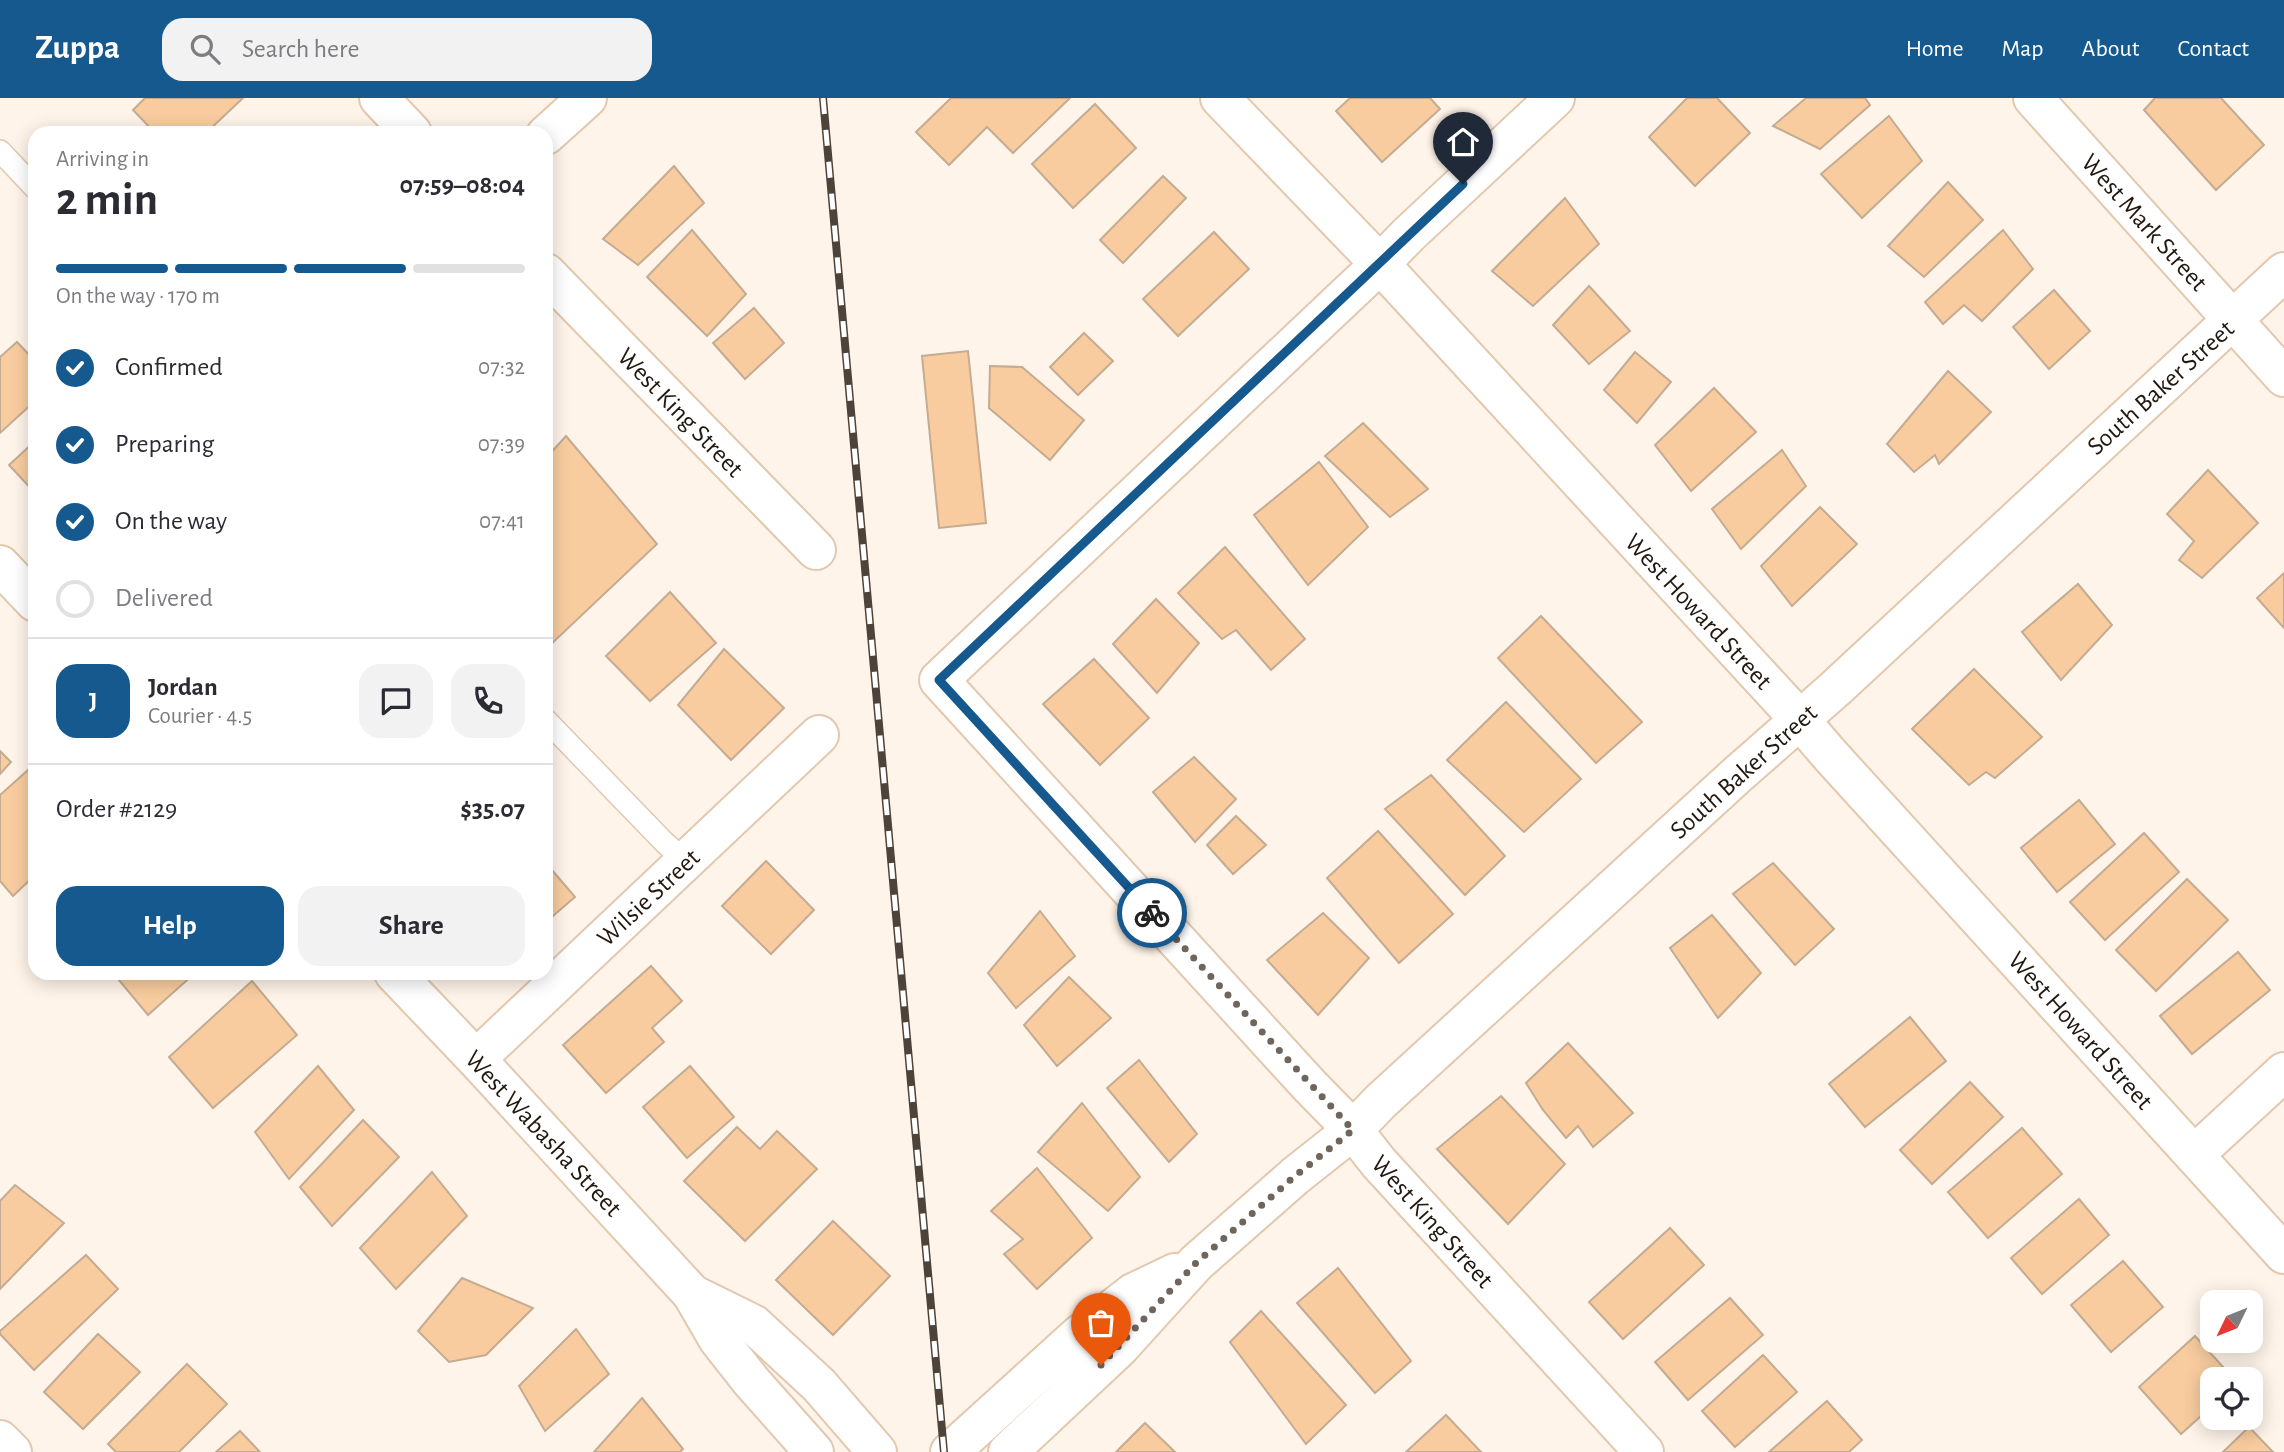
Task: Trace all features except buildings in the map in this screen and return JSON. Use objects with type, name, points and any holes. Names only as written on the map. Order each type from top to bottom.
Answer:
[{"type":"street","points":[[379,98],[405,126]]},
{"type":"street","points":[[553,129],[587,98]]},
{"type":"street","name":"West Howard Street","points":[[1220,98],[1380,264],[1800,720],[2284,1254]]},
{"type":"street","points":[[1380,264],[1555,98]]},
{"type":"street","name":"West Mark Street","points":[[2033,98],[2284,377]]},
{"type":"street","name":"West King Street","points":[[1380,264],[939,680],[1308,1085],[1353,1130],[1379,1163],[1644,1452]]},
{"type":"street","name":"South Baker Street","points":[[1008,1452],[1119,1348],[1196,1263],[1295,1176],[1353,1130],[2284,272]]},
{"type":"street","name":"West King Street","points":[[553,280],[816,550]]},
{"type":"street","points":[[0,565],[28,595]]},
{"type":"street","name":"Wilsie Street","points":[[477,1059],[819,735]]},
{"type":"street","name":"West Wabasha Street","points":[[401,980],[477,1059],[692,1294],[718,1339],[814,1452]]},
{"type":"street","points":[[2194,1155],[2284,1072]]},
{"type":"street","name":"South Baker Street","points":[[950,1452],[1079,1335],[1133,1293],[1196,1263]]},
{"type":"street","name":"West Wabasha Street","points":[[692,1294],[752,1324],[819,1385],[877,1452]]},
{"type":"street","points":[[0,1440],[12,1452]]},
{"type":"lane","points":[[0,151],[28,181]]},
{"type":"lane","points":[[553,727],[685,861]]},
{"type":"railway","points":[[823,98],[944,1452]]},
{"type":"way so far","points":[[1101,1365],[1196,1263],[1295,1176],[1353,1130],[1308,1085],[1152,913]]},
{"type":"route","points":[[1152,913],[939,680],[1463,184]]}]
